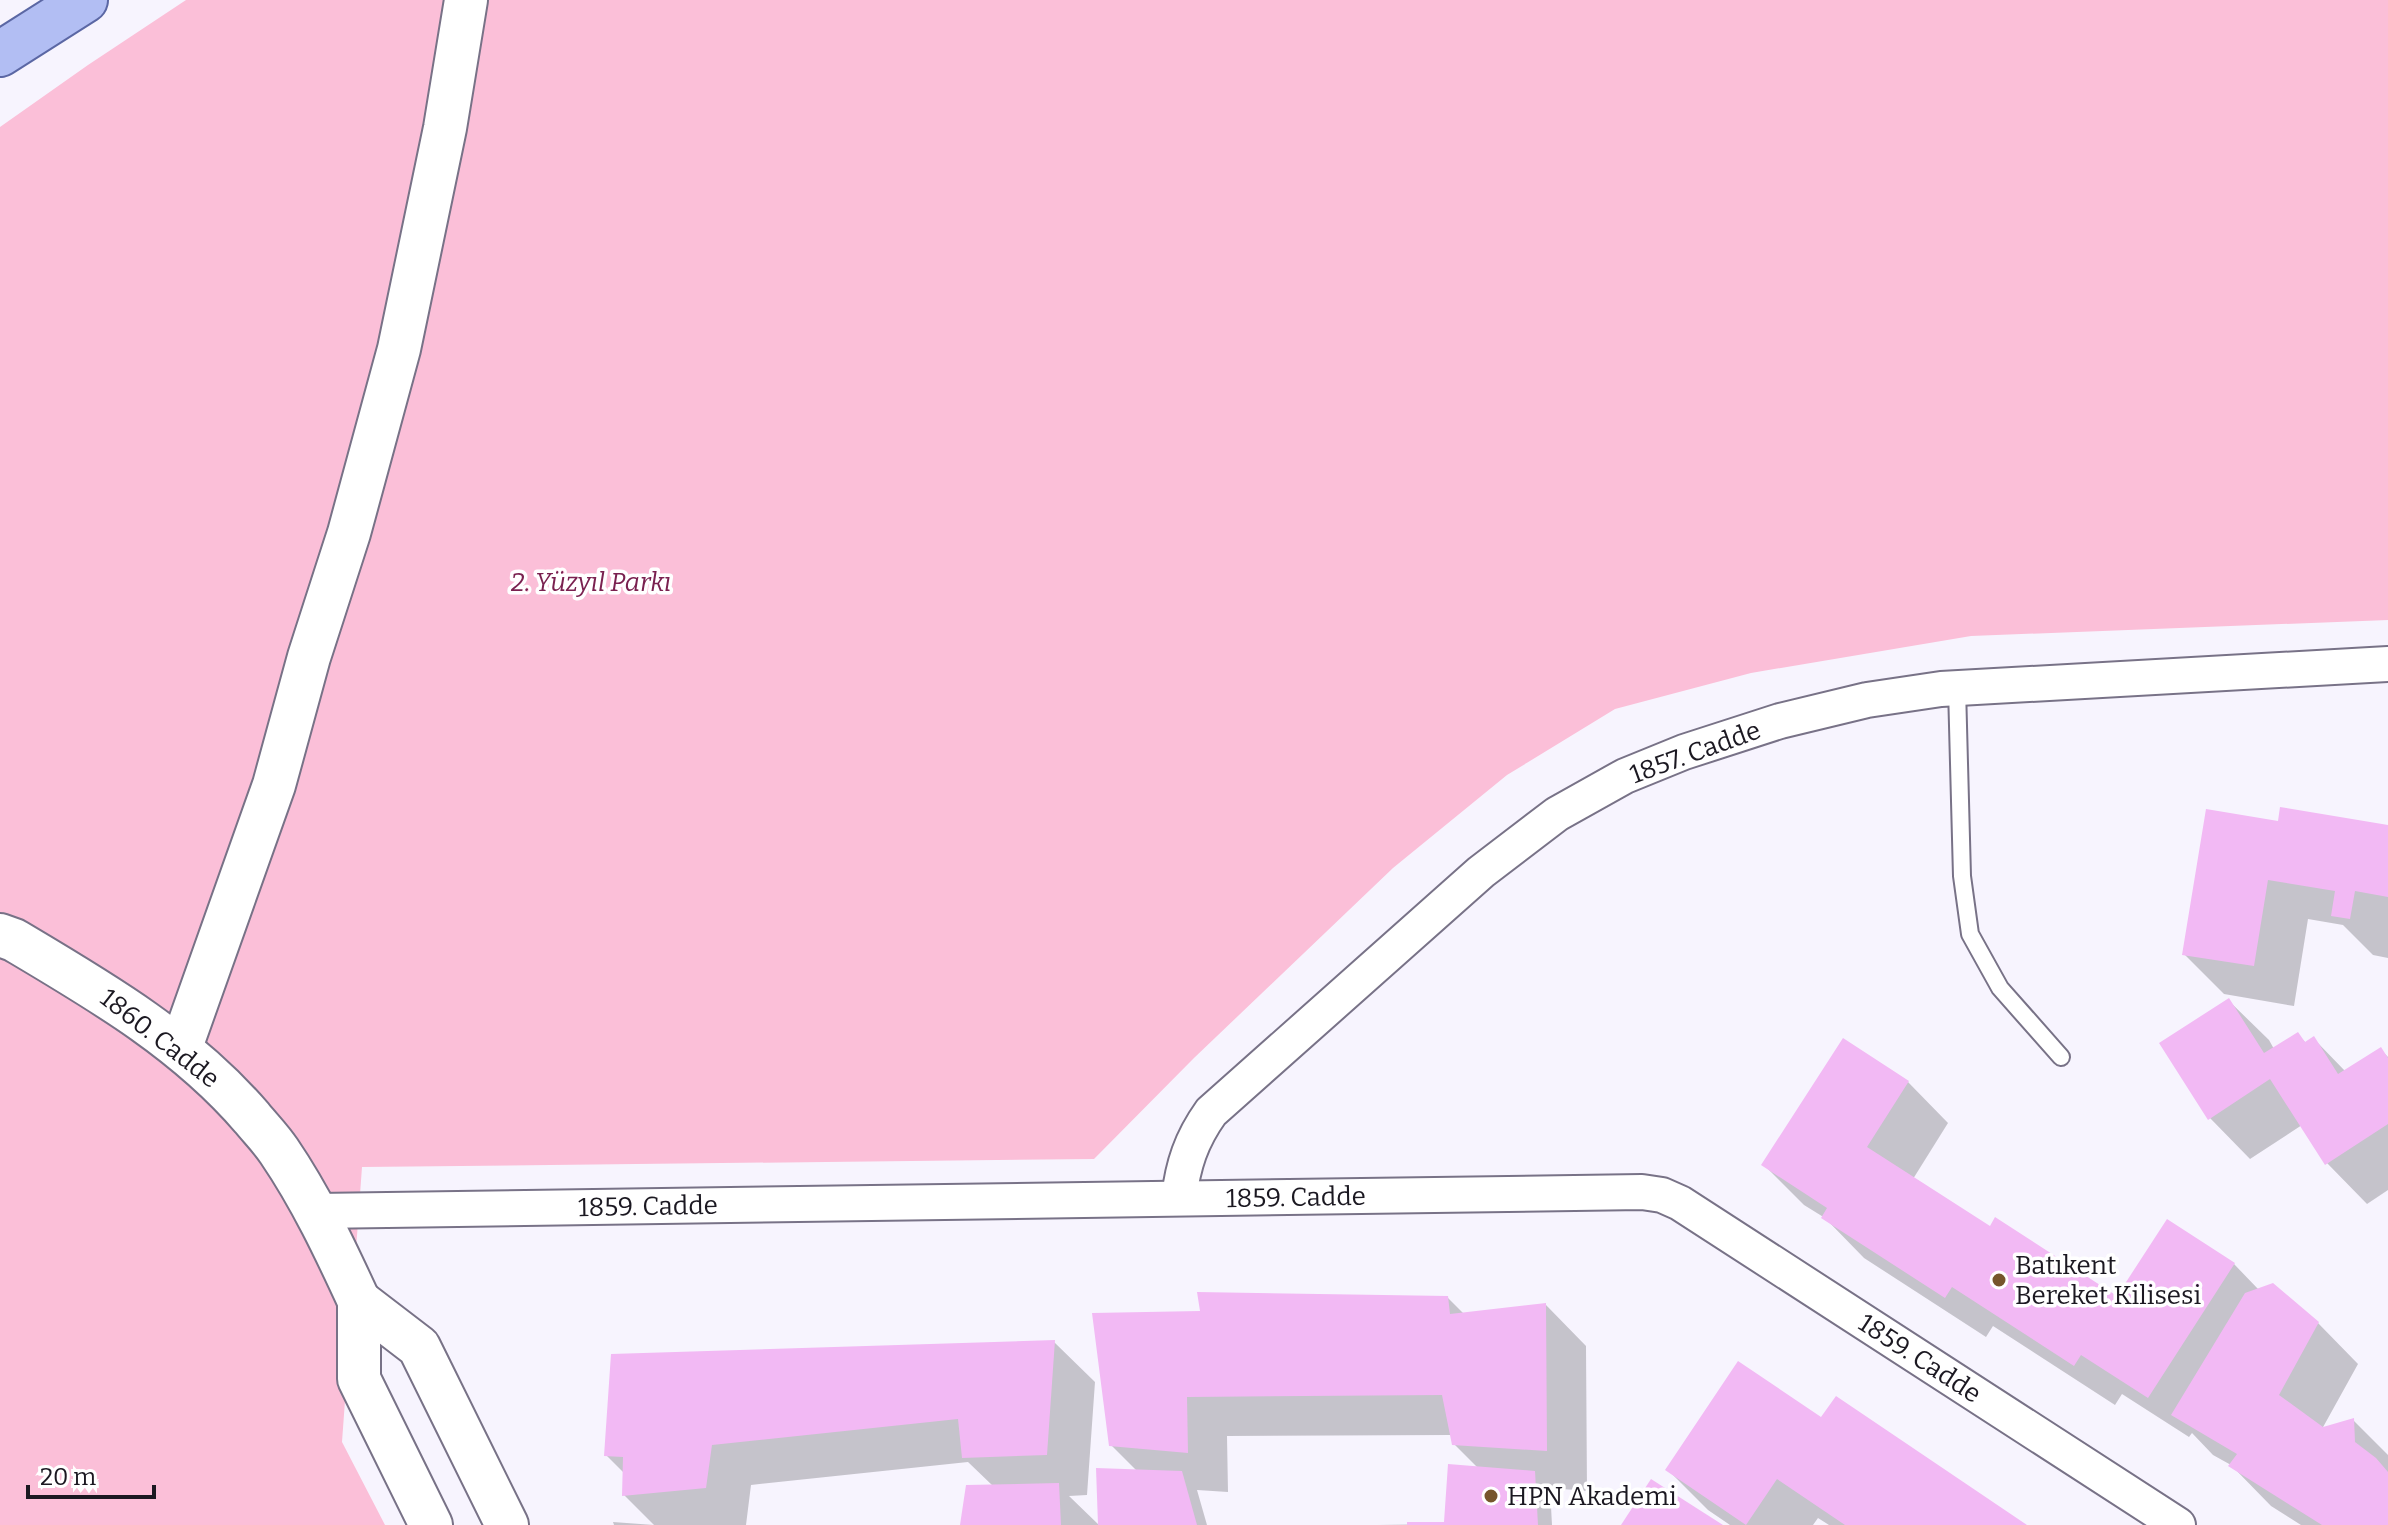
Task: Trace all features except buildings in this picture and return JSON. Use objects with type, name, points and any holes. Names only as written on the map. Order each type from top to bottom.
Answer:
[{"type":"main road","points":[[0,54],[85,0]]},
{"type":"street","points":[[181,1047],[274,785],[309,657],[354,518],[399,349],[445,128],[466,0]]},
{"type":"street","name":"1857. Cadde","points":[[1179,1198],[1182,1169],[1188,1151],[1211,1112],[1481,872],[1557,814],[1625,776],[1684,752],[1780,721],[1867,700],[1957,688],[2388,664]]},
{"type":"street","name":"1860. Cadde","points":[[0,935],[14,940],[104,993],[181,1047],[230,1093],[277,1148],[317,1211],[359,1301],[359,1379],[431,1525]]},
{"type":"street","name":"1859. Cadde","points":[[317,1211],[1642,1192],[1662,1195],[1693,1211],[2178,1525]]},
{"type":"street","name":"1860. Cadde","points":[[359,1301],[419,1347],[507,1525]]},
{"type":"lane","points":[[1957,688],[1962,876],[1970,934],[2000,988],[2061,1057]]},
{"type":"green space","name":"2. Yüzyıl Parkı","points":[[186,0],[2388,0],[2388,620],[1971,636],[1751,673],[1615,709],[1507,775],[1393,868],[1194,1058],[1094,1159],[362,1167],[342,1442],[385,1525],[0,1525],[0,127]]},
{"type":"place","name":"Batıkent Bereket Kilisesi","points":[[1999,1280]]},
{"type":"place","name":"HPN Akademi","points":[[1491,1496]]}]
